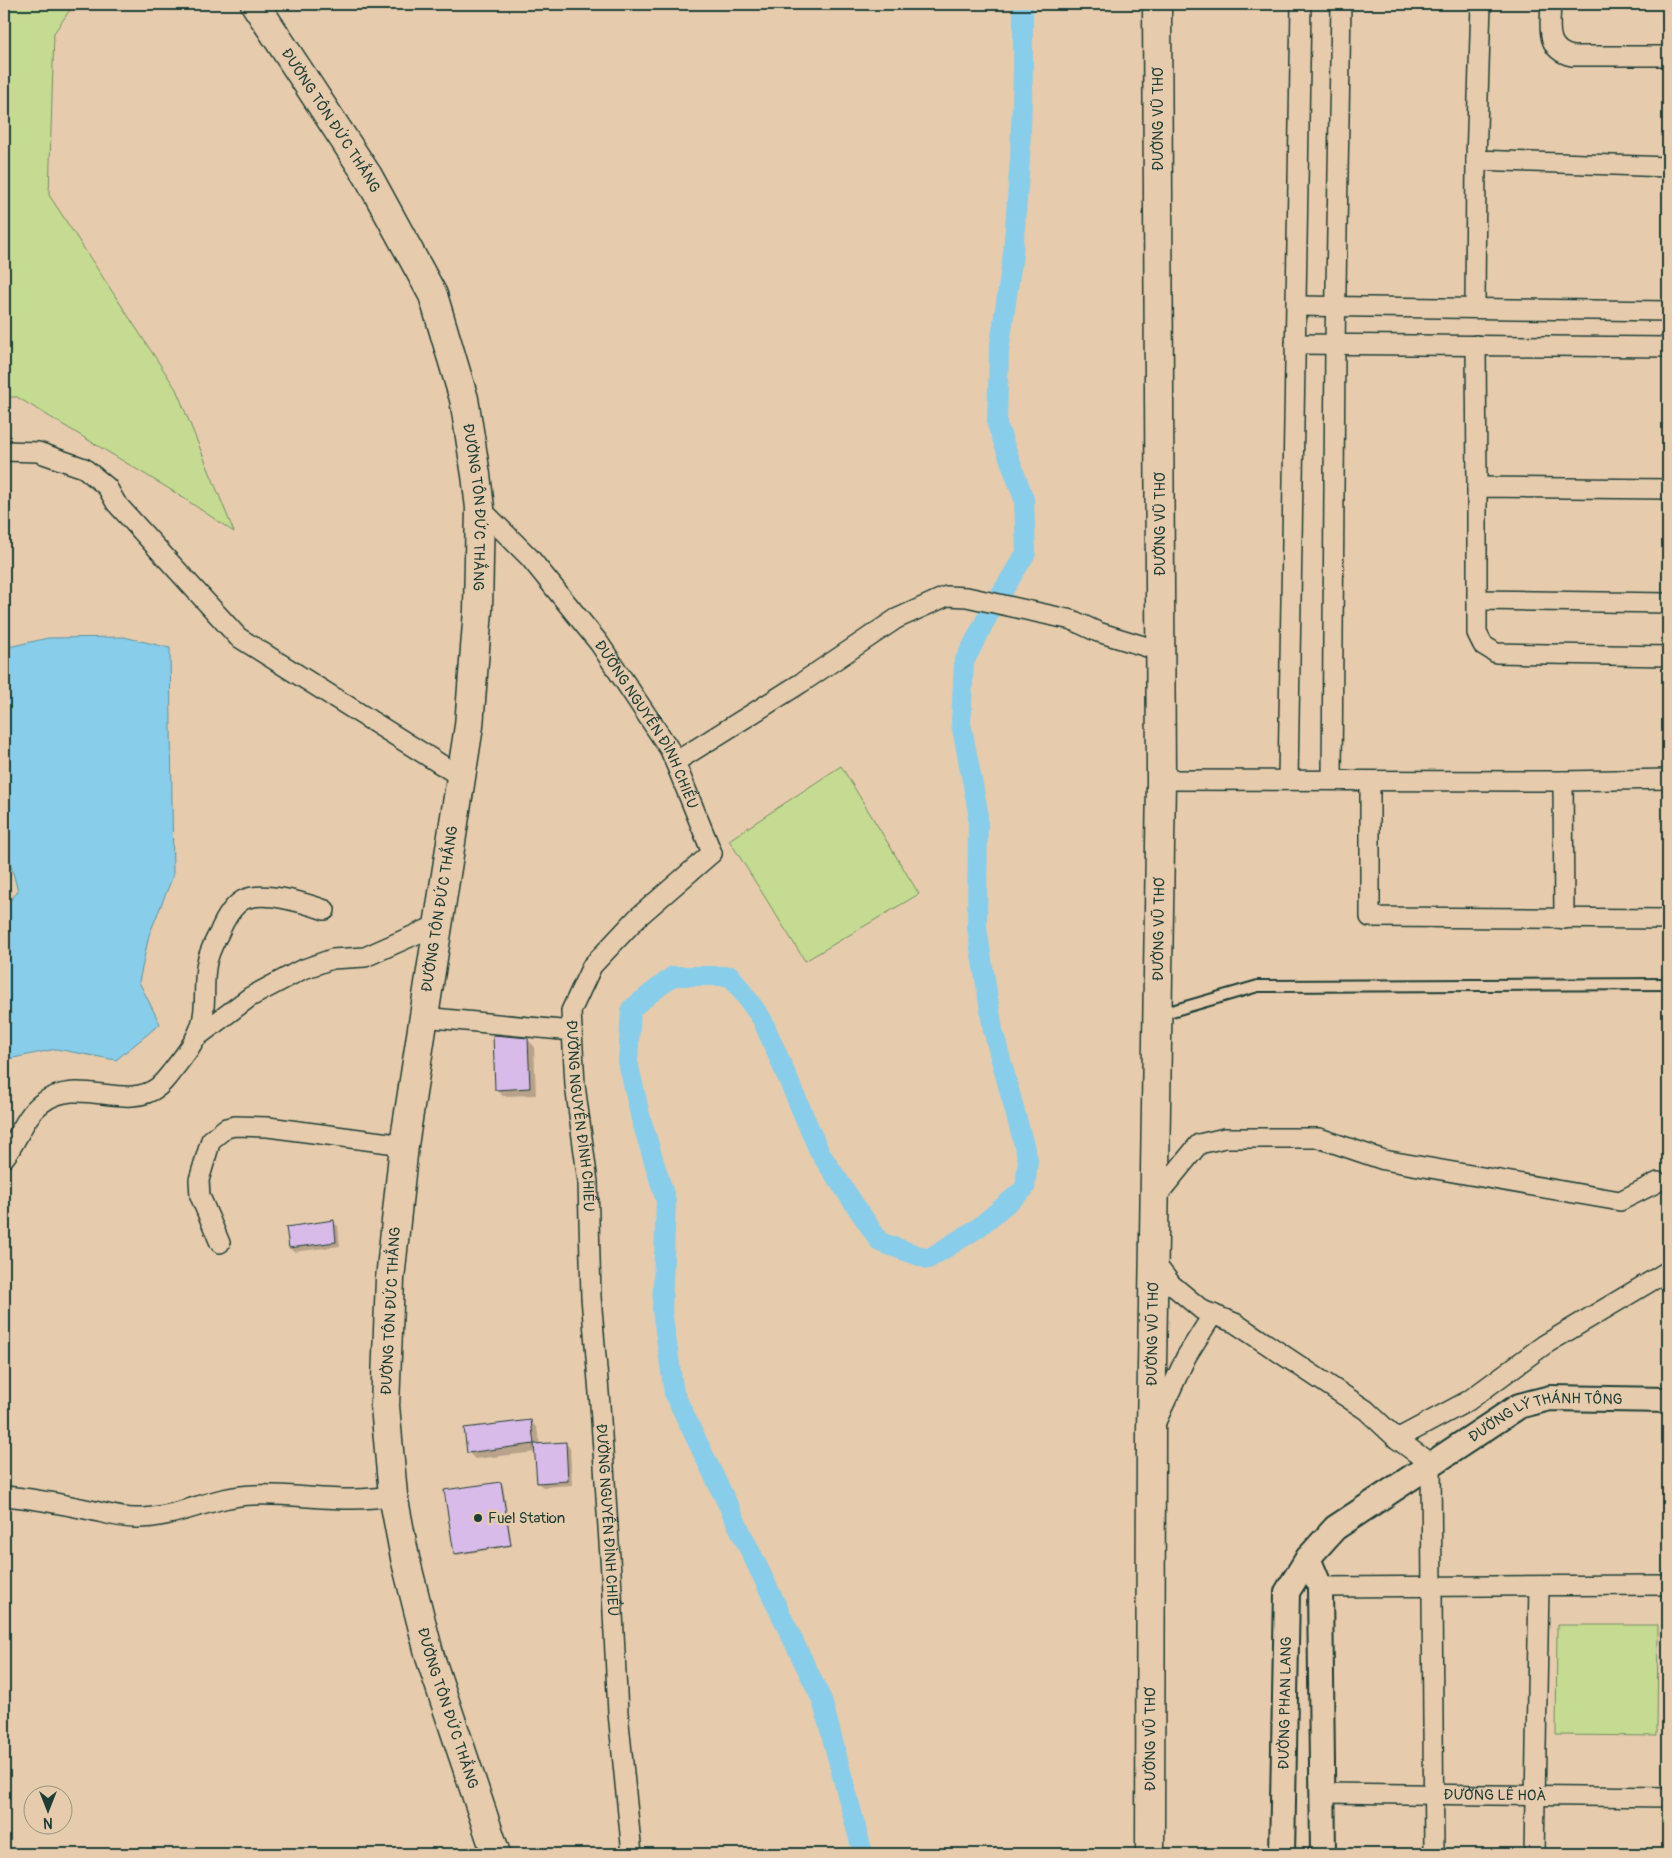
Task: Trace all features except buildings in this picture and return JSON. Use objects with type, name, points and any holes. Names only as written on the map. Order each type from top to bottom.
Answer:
[{"type":"main road","name":"ĐƯỜNG TÔN ĐỨC THẮNG","points":[[255,4],[368,176],[433,295],[464,399],[480,508],[478,610],[469,726],[404,1145],[390,1278],[385,1406],[394,1494],[405,1558],[430,1656],[496,1854]]},
{"type":"main road","name":"ĐƯỜNG VŨ THƠ","points":[[1150,1854],[1151,1432],[1161,780],[1158,4]]},
{"type":"street","points":[[1288,780],[1301,4]]},
{"type":"street","points":[[1332,780],[1335,344],[1341,4]]},
{"type":"street","points":[[1475,308],[1476,160],[1481,4]]},
{"type":"street","points":[[1550,4],[1551,36],[1555,47],[1563,54],[1572,56],[1668,56]]},
{"type":"street","points":[[1476,160],[1668,167]]},
{"type":"street","points":[[1296,306],[1668,311]]},
{"type":"street","points":[[1295,344],[1668,347]]},
{"type":"street","points":[[1476,346],[1477,633],[1483,645],[1496,653],[1668,656]]},
{"type":"street","points":[[4,451],[38,452],[84,468],[107,487],[116,503],[238,637],[461,777]]},
{"type":"street","points":[[1477,487],[1668,489]]},
{"type":"street","name":"ĐƯỜNG NGUYỄN ĐÌNH CHIỂU","points":[[480,508],[530,558],[599,643],[670,750],[712,853],[637,918],[592,966],[572,1010],[575,1085],[588,1182],[591,1297],[602,1425],[618,1713],[632,1854]]},
{"type":"street","points":[[675,762],[801,683],[896,619],[948,596],[967,597],[1072,620],[1098,632],[1160,651]]},
{"type":"street","points":[[1477,600],[1668,603]]},
{"type":"street","points":[[1161,780],[1563,781],[1668,779]]},
{"type":"street","points":[[1370,781],[1370,917],[1668,919]]},
{"type":"street","points":[[1563,781],[1564,919]]},
{"type":"street","points":[[4,1158],[18,1138],[29,1115],[43,1102],[57,1095],[73,1091],[86,1091],[108,1096],[145,1093],[158,1087],[173,1070],[197,1036],[202,1023],[206,967],[212,947],[232,910],[244,900],[263,897],[303,902],[325,910]]},
{"type":"street","points":[[197,1036],[250,997],[301,970],[332,959],[364,957],[437,925]]},
{"type":"street","points":[[423,1017],[572,1031]]},
{"type":"street","points":[[220,1243],[200,1196],[199,1180],[211,1140],[226,1128],[235,1126],[268,1127],[404,1145]]},
{"type":"street","points":[[1155,1198],[1199,1144],[1224,1138],[1319,1138],[1384,1160],[1620,1201],[1658,1182]]},
{"type":"street","points":[[1154,1262],[1172,1285],[1202,1310],[1235,1323],[1366,1410],[1397,1439],[1432,1464],[1434,1854]]},
{"type":"street","points":[[1397,1439],[1468,1401],[1544,1345],[1668,1271]]},
{"type":"street","points":[[1151,1432],[1186,1356],[1213,1314]]},
{"type":"street","name":"ĐƯỜNG LÝ THÁNH TÔNG","points":[[1432,1464],[1519,1406],[1550,1398],[1668,1400]]},
{"type":"street","name":"ĐƯỜNG PHAN LANG","points":[[1282,1854],[1287,1592],[1308,1558],[1335,1528],[1432,1464]]},
{"type":"street","points":[[4,1496],[61,1504],[109,1515],[134,1518],[166,1516],[204,1503],[230,1497],[252,1495],[374,1499],[394,1494]]},
{"type":"street","points":[[1308,1558],[1320,1587],[1323,1854]]},
{"type":"street","points":[[1320,1587],[1668,1585]]},
{"type":"street","points":[[1534,1854],[1539,1586]]},
{"type":"street","points":[[1284,1794],[1323,1793]]},
{"type":"street","name":"ĐƯỜNG LÊ HOÀ","points":[[1323,1793],[1668,1797]]},
{"type":"lane","points":[[1157,1015],[1258,986],[1668,984]]},
{"type":"green space","points":[[4,4],[74,4],[54,33],[49,195],[176,389],[234,532],[176,493],[17,397],[4,397]]},
{"type":"green space","points":[[841,766],[919,894],[805,961],[729,840]]},
{"type":"green space","points":[[1557,1625],[1658,1625],[1657,1736],[1556,1735]]},
{"type":"water","points":[[124,637],[170,648],[173,876],[149,935],[139,982],[160,1024],[116,1060],[56,1049],[4,1060],[4,908],[18,891],[4,841],[4,648],[48,638]]},
{"type":"waterway","points":[[863,1854],[822,1700],[674,1393],[662,1310],[666,1201],[641,1119],[628,1062],[631,1009],[673,976],[731,976],[762,1019],[820,1153],[880,1242],[928,1259],[978,1228],[1025,1188],[1028,1160],[993,1030],[977,928],[978,811],[961,723],[964,662],[991,610],[1026,553],[1024,499],[997,424],[999,351],[1013,254],[1020,158],[1023,4]]},
{"type":"place","name":"Fuel Station","points":[[478,1518]]}]
